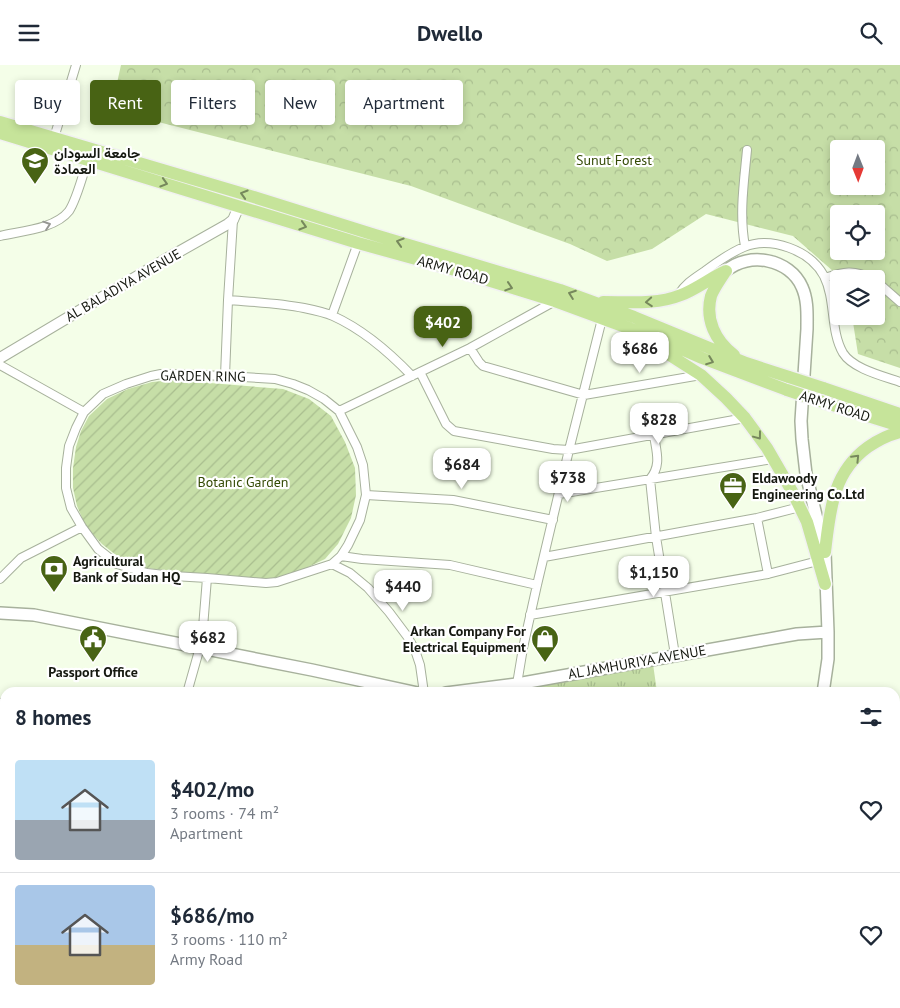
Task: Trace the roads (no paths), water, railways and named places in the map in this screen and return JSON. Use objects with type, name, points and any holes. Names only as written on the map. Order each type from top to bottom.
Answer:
[{"type":"highway","name":"ARMY ROAD","points":[[0,122],[560,290],[634,317],[746,363],[900,413]]},
{"type":"highway","name":"ARMY ROAD","points":[[0,133],[358,243],[445,267],[555,301],[787,390],[900,427]]},
{"type":"highway","points":[[593,302],[655,302],[680,296],[726,271]]},
{"type":"highway","points":[[726,271],[712,295],[709,316],[718,338],[728,350],[746,363]]},
{"type":"highway","points":[[628,329],[701,375],[744,417],[767,448],[800,507],[822,557]]},
{"type":"highway","points":[[825,584],[822,557],[830,509],[838,483],[844,471],[856,457],[875,442],[900,432]]},
{"type":"main road","points":[[726,271],[732,266],[746,261],[762,260],[772,262],[792,272],[804,293],[807,329],[801,421],[803,456],[822,557]]},
{"type":"main road","points":[[824,687],[828,659],[825,584]]},
{"type":"main road","points":[[0,613],[34,615],[390,687]]},
{"type":"main road","points":[[0,621],[14,613]]},
{"type":"main road","name":"AL JAMHURIYA AVENUE","points":[[493,687],[797,634],[828,632]]},
{"type":"street","points":[[54,138],[76,65]]},
{"type":"street","points":[[745,247],[742,194],[747,151]]},
{"type":"street","points":[[0,236],[41,227],[62,218],[70,210],[88,159]]},
{"type":"street","points":[[225,375],[233,220],[239,206]]},
{"type":"street","name":"AL BALADIYA AVENUE","points":[[0,358],[233,220]]},
{"type":"street","points":[[332,315],[358,243]]},
{"type":"street","points":[[680,296],[679,293],[694,278],[714,263],[745,247],[763,244],[784,246],[802,254],[814,263],[825,278],[832,304],[837,338],[843,353],[859,367],[900,382]]},
{"type":"street","points":[[825,278],[830,277]]},
{"type":"street","points":[[885,289],[900,302]]},
{"type":"street","points":[[228,300],[284,304],[332,315],[367,335],[392,355],[412,376]]},
{"type":"street","points":[[340,411],[470,348],[555,301]]},
{"type":"street","points":[[517,684],[530,615],[602,319]]},
{"type":"street","points":[[470,348],[483,366],[584,395],[701,375]]},
{"type":"street","points":[[0,365],[84,412]]},
{"type":"street","points":[[420,372],[446,424],[454,431],[553,449],[569,450],[744,417]]},
{"type":"street","name":"GARDEN RING","points":[[173,374],[225,375],[275,379],[294,384],[308,389],[340,411],[358,447],[363,465],[366,495],[360,520],[348,545],[341,556],[332,564],[277,582],[266,583],[147,573],[117,564],[98,549],[82,527],[71,508],[66,488],[69,445],[84,412],[103,394],[151,376],[173,374]]},
{"type":"street","points":[[654,435],[658,462],[650,479],[664,592],[676,655]]},
{"type":"street","points":[[559,494],[773,459]]},
{"type":"street","points":[[366,495],[453,500],[553,520]]},
{"type":"street","points":[[544,557],[757,518],[800,507]]},
{"type":"street","points":[[757,518],[768,573]]},
{"type":"street","points":[[0,579],[21,558],[82,527]]},
{"type":"street","points":[[341,556],[450,565],[537,585]]},
{"type":"street","points":[[530,615],[768,573],[822,557]]},
{"type":"street","points":[[332,564],[350,573],[368,588],[407,636],[415,649],[420,665],[423,687]]},
{"type":"street","points":[[188,687],[203,631],[207,578]]},
{"type":"place","name":"جامعة السودان العمادة","points":[[35,185]]},
{"type":"place","name":"Eldawoody Engineering Co.Ltd","points":[[733,510]]},
{"type":"place","name":"Agricultural Bank of Sudan HQ","points":[[54,593]]},
{"type":"place","name":"Passport Office","points":[[93,663]]},
{"type":"place","name":"Arkan Company For Electrical Equipment","points":[[545,663]]},
{"type":"park label","name":"Sunut Forest","points":[[614,160]]},
{"type":"park label","name":"Botanic Garden","points":[[243,482]]}]
